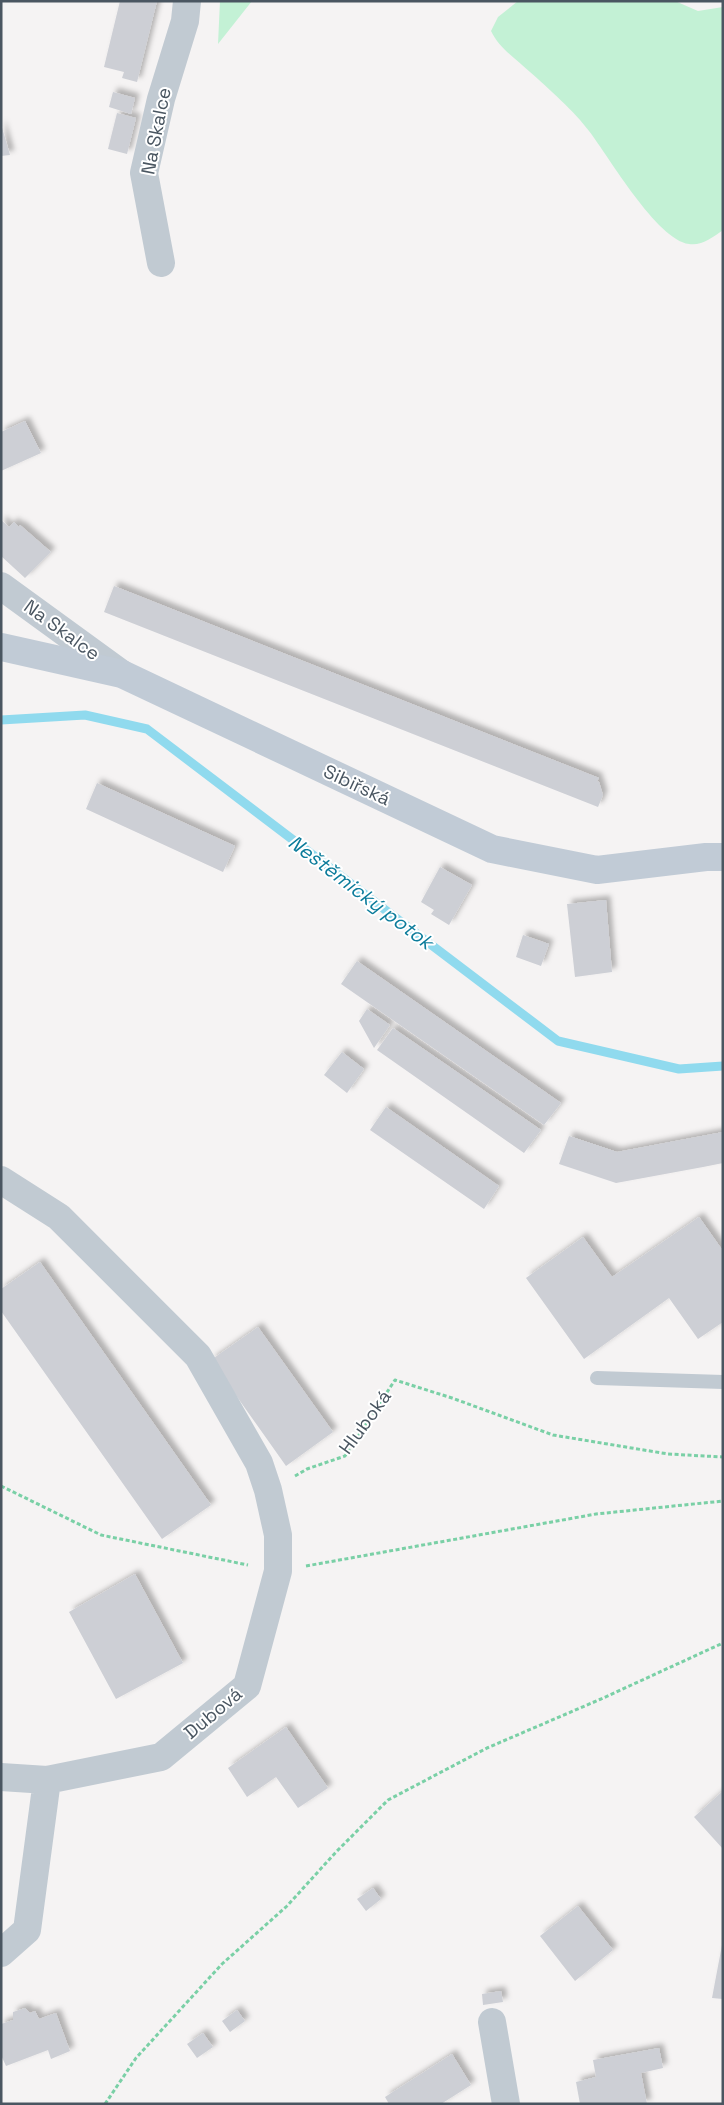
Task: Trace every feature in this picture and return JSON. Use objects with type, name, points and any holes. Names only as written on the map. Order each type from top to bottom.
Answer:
[{"type":"street","name":"Na Skalce","points":[[161,263],[144,173],[161,99],[185,20],[188,1]]},
{"type":"street","name":"Na Skalce","points":[[1,586],[122,674]]},
{"type":"street","name":"Sibiřská","points":[[1,646],[122,674],[492,849],[597,870],[706,857],[723,857]]},
{"type":"street","points":[[1,1180],[59,1217],[198,1356],[259,1462],[268,1490]]},
{"type":"street","name":"Dubová","points":[[1,1777],[47,1780],[161,1757],[247,1686],[278,1571],[278,1534],[268,1490]]},
{"type":"street","points":[[1,1953],[28,1930],[47,1780]]},
{"type":"street","points":[[492,2022],[506,2104]]},
{"type":"lane","points":[[597,1378],[723,1382]]},
{"type":"path","name":"Hluboká","points":[[268,1490],[307,1469],[344,1456],[395,1380],[553,1434],[668,1454],[723,1457]]},
{"type":"path","points":[[1,1486],[101,1535],[278,1571],[596,1514],[723,1501]]},
{"type":"path","points":[[105,2104],[136,2058],[222,1964],[287,1906],[388,1800],[487,1748],[601,1699],[723,1643]]},
{"type":"green space","points":[[220,1],[252,1],[218,44]]},
{"type":"green space","points":[[518,1],[675,1],[698,11],[723,7],[723,230],[703,242],[689,244],[676,239],[649,213],[634,196],[598,143],[569,108],[508,53],[494,37],[491,31],[498,17]]},
{"type":"building","points":[[120,1],[157,1],[137,82],[122,78],[124,72],[104,67]]},
{"type":"building","points":[[113,92],[135,98],[131,114],[109,107]]},
{"type":"building","points":[[117,113],[136,118],[127,154],[108,149]]},
{"type":"building","points":[[1,124],[10,155],[1,156]]},
{"type":"building","points":[[25,421],[41,453],[1,471],[1,432]]},
{"type":"building","points":[[1,520],[9,527],[14,522],[19,527],[20,525],[51,552],[25,578],[1,556]]},
{"type":"building","points":[[114,586],[599,778],[597,781],[603,795],[598,807],[104,612]]},
{"type":"building","points":[[97,783],[235,846],[223,872],[86,809]]},
{"type":"building","points":[[440,867],[472,885],[449,925],[431,914],[434,910],[421,902]]},
{"type":"building","points":[[606,900],[612,972],[575,977],[567,904]]},
{"type":"building","points":[[523,935],[549,944],[541,966],[516,957]]},
{"type":"building","points":[[357,961],[561,1103],[544,1125],[341,984]]},
{"type":"building","points":[[367,1009],[390,1025],[374,1048],[359,1021]]},
{"type":"building","points":[[393,1028],[541,1130],[524,1153],[377,1050]]},
{"type":"building","points":[[342,1052],[364,1069],[347,1093],[324,1075]]},
{"type":"building","points":[[386,1107],[499,1186],[484,1209],[370,1130]]},
{"type":"building","points":[[723,1132],[723,1163],[703,1167],[616,1183],[559,1164],[569,1136],[617,1152]]},
{"type":"building","points":[[699,1217],[723,1251],[723,1322],[698,1339],[669,1298],[584,1359],[526,1278],[583,1237],[612,1277]]},
{"type":"building","points":[[40,1262],[211,1505],[162,1539],[1,1311],[1,1289]]},
{"type":"building","points":[[258,1327],[333,1432],[286,1466],[211,1360]]},
{"type":"building","points":[[135,1574],[183,1663],[116,1699],[69,1612]]},
{"type":"building","points":[[286,1727],[328,1788],[298,1808],[276,1777],[247,1797],[228,1768]]},
{"type":"building","points":[[723,1791],[723,1849],[694,1817]]},
{"type":"building","points":[[373,1888],[381,1899],[366,1911],[357,1899]]},
{"type":"building","points":[[578,1906],[613,1950],[575,1981],[540,1936]]},
{"type":"building","points":[[723,1945],[723,1999],[712,1998]]},
{"type":"building","points":[[501,1991],[503,2002],[483,2005],[482,1994]]},
{"type":"building","points":[[25,2008],[30,2013],[35,2011],[39,2019],[56,2013],[70,2051],[51,2059],[48,2050],[6,2066],[1,2055],[1,2024],[13,2020],[13,2012]]},
{"type":"building","points":[[237,2010],[245,2021],[230,2032],[222,2021]]},
{"type":"building","points":[[203,2033],[213,2047],[197,2058],[187,2044]]},
{"type":"building","points":[[659,2048],[663,2068],[641,2073],[647,2104],[580,2104],[576,2082],[596,2077],[593,2060]]},
{"type":"building","points":[[452,2054],[471,2085],[441,2104],[389,2104],[385,2097]]},
{"type":"waterway","name":"Neštěmický potok","points":[[1,720],[85,715],[147,729],[558,1041],[679,1069],[723,1066]]}]
